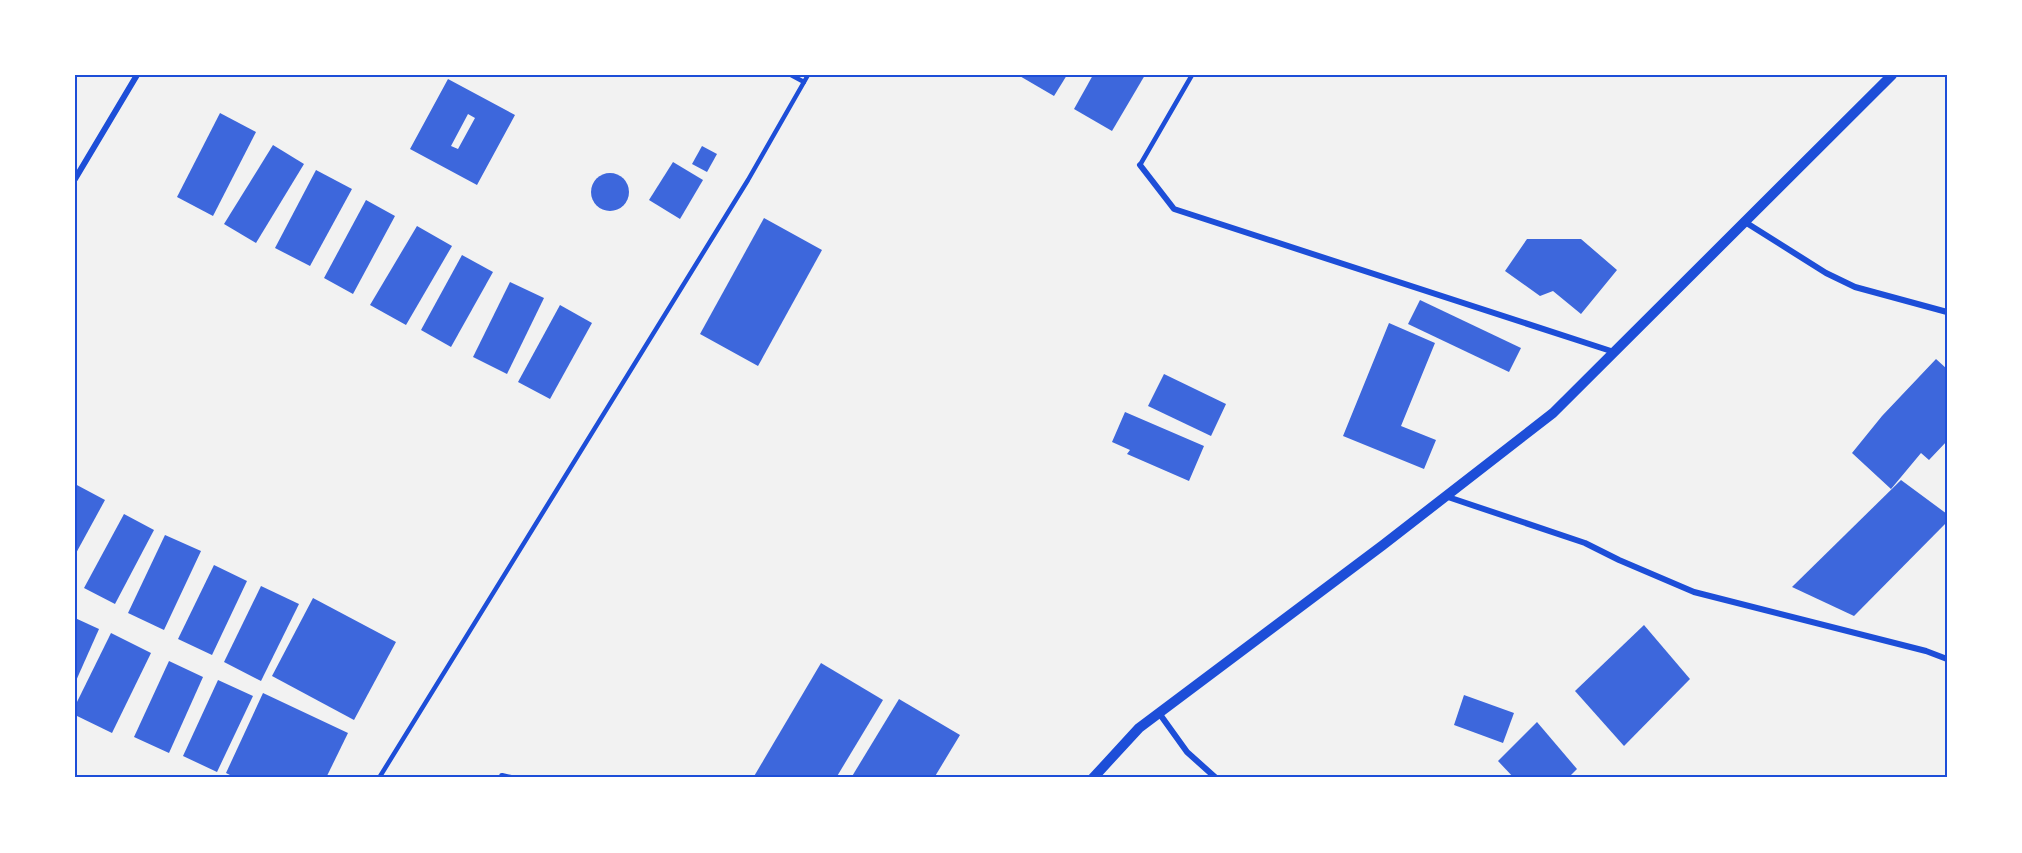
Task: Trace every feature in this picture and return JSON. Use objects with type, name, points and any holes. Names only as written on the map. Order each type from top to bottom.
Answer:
[{"type":"street","points":[[75,179],[137,75]]},
{"type":"street","points":[[1093,778],[1139,728],[1553,413],[1892,75]]},
{"type":"street","points":[[1140,165],[1174,209],[1614,353]]},
{"type":"street","points":[[1745,222],[1826,273],[1855,287],[1947,312]]},
{"type":"street","points":[[1445,496],[1586,543],[1619,560],[1695,592],[1926,651],[1947,659]]},
{"type":"street","points":[[1159,713],[1187,752],[1216,778]]},
{"type":"street","points":[[502,776],[511,778]]},
{"type":"lane","points":[[791,75],[804,82]]},
{"type":"lane","points":[[379,778],[748,180],[808,75]]},
{"type":"lane","points":[[1140,165],[1192,75]]},
{"type":"building","points":[[1018,75],[1067,75],[1054,96]]},
{"type":"building","points":[[1093,75],[1145,75],[1112,131],[1074,109]]},
{"type":"building","points":[[448,79],[515,115],[477,185],[410,149]],"holes":[[[468,114],[475,118],[458,149],[451,146]]]},
{"type":"building","points":[[220,113],[256,132],[213,216],[177,197]]},
{"type":"building","points":[[273,145],[304,164],[256,243],[224,224]]},
{"type":"building","points":[[702,146],[717,154],[707,172],[692,164]]},
{"type":"building","points":[[673,162],[703,180],[680,219],[649,200]]},
{"type":"building","points":[[316,170],[352,189],[310,266],[275,248]]},
{"type":"building","points":[[610,173],[623,179],[629,192],[623,205],[610,211],[597,205],[591,192],[597,179]]},
{"type":"building","points":[[366,200],[395,216],[353,294],[324,278]]},
{"type":"building","points":[[764,218],[822,250],[758,366],[700,334]]},
{"type":"building","points":[[417,226],[452,246],[406,325],[370,305]]},
{"type":"building","points":[[1527,239],[1581,239],[1617,270],[1581,314],[1553,291],[1540,296],[1505,271]]},
{"type":"building","points":[[462,255],[493,272],[451,347],[421,330]]},
{"type":"building","points":[[510,282],[544,298],[507,374],[473,357]]},
{"type":"building","points":[[1420,300],[1521,348],[1509,372],[1408,324]]},
{"type":"building","points":[[560,305],[592,323],[550,399],[518,382]]},
{"type":"building","points":[[1389,323],[1435,343],[1401,426],[1436,440],[1424,469],[1343,436]]},
{"type":"building","points":[[1936,359],[1947,369],[1947,441],[1929,460],[1921,453],[1891,489],[1852,453],[1882,416]]},
{"type":"building","points":[[1164,374],[1226,404],[1211,436],[1148,406]]},
{"type":"building","points":[[1125,412],[1204,446],[1189,481],[1127,454],[1130,450],[1112,442]]},
{"type":"building","points":[[1901,480],[1947,514],[1947,522],[1854,616],[1792,587]]},
{"type":"building","points":[[75,484],[105,500],[75,555]]},
{"type":"building","points":[[124,514],[154,530],[115,604],[84,588]]},
{"type":"building","points":[[165,535],[201,551],[164,630],[128,613]]},
{"type":"building","points":[[214,565],[247,581],[212,655],[178,639]]},
{"type":"building","points":[[261,586],[299,604],[261,681],[224,662]]},
{"type":"building","points":[[313,598],[396,642],[354,720],[272,676]]},
{"type":"building","points":[[75,618],[99,629],[75,683]]},
{"type":"building","points":[[1644,625],[1690,679],[1624,746],[1575,691]]},
{"type":"building","points":[[111,633],[151,653],[112,733],[75,715],[75,706]]},
{"type":"building","points":[[169,661],[203,677],[169,753],[134,737]]},
{"type":"building","points":[[821,663],[883,700],[836,778],[753,778]]},
{"type":"building","points":[[218,680],[253,696],[217,772],[183,756]]},
{"type":"building","points":[[263,693],[348,733],[326,778],[236,778],[226,773]]},
{"type":"building","points":[[1464,695],[1514,713],[1503,743],[1454,725]]},
{"type":"building","points":[[899,699],[960,735],[934,778],[851,778]]},
{"type":"building","points":[[1537,722],[1577,769],[1568,778],[1514,778],[1498,761]]}]
